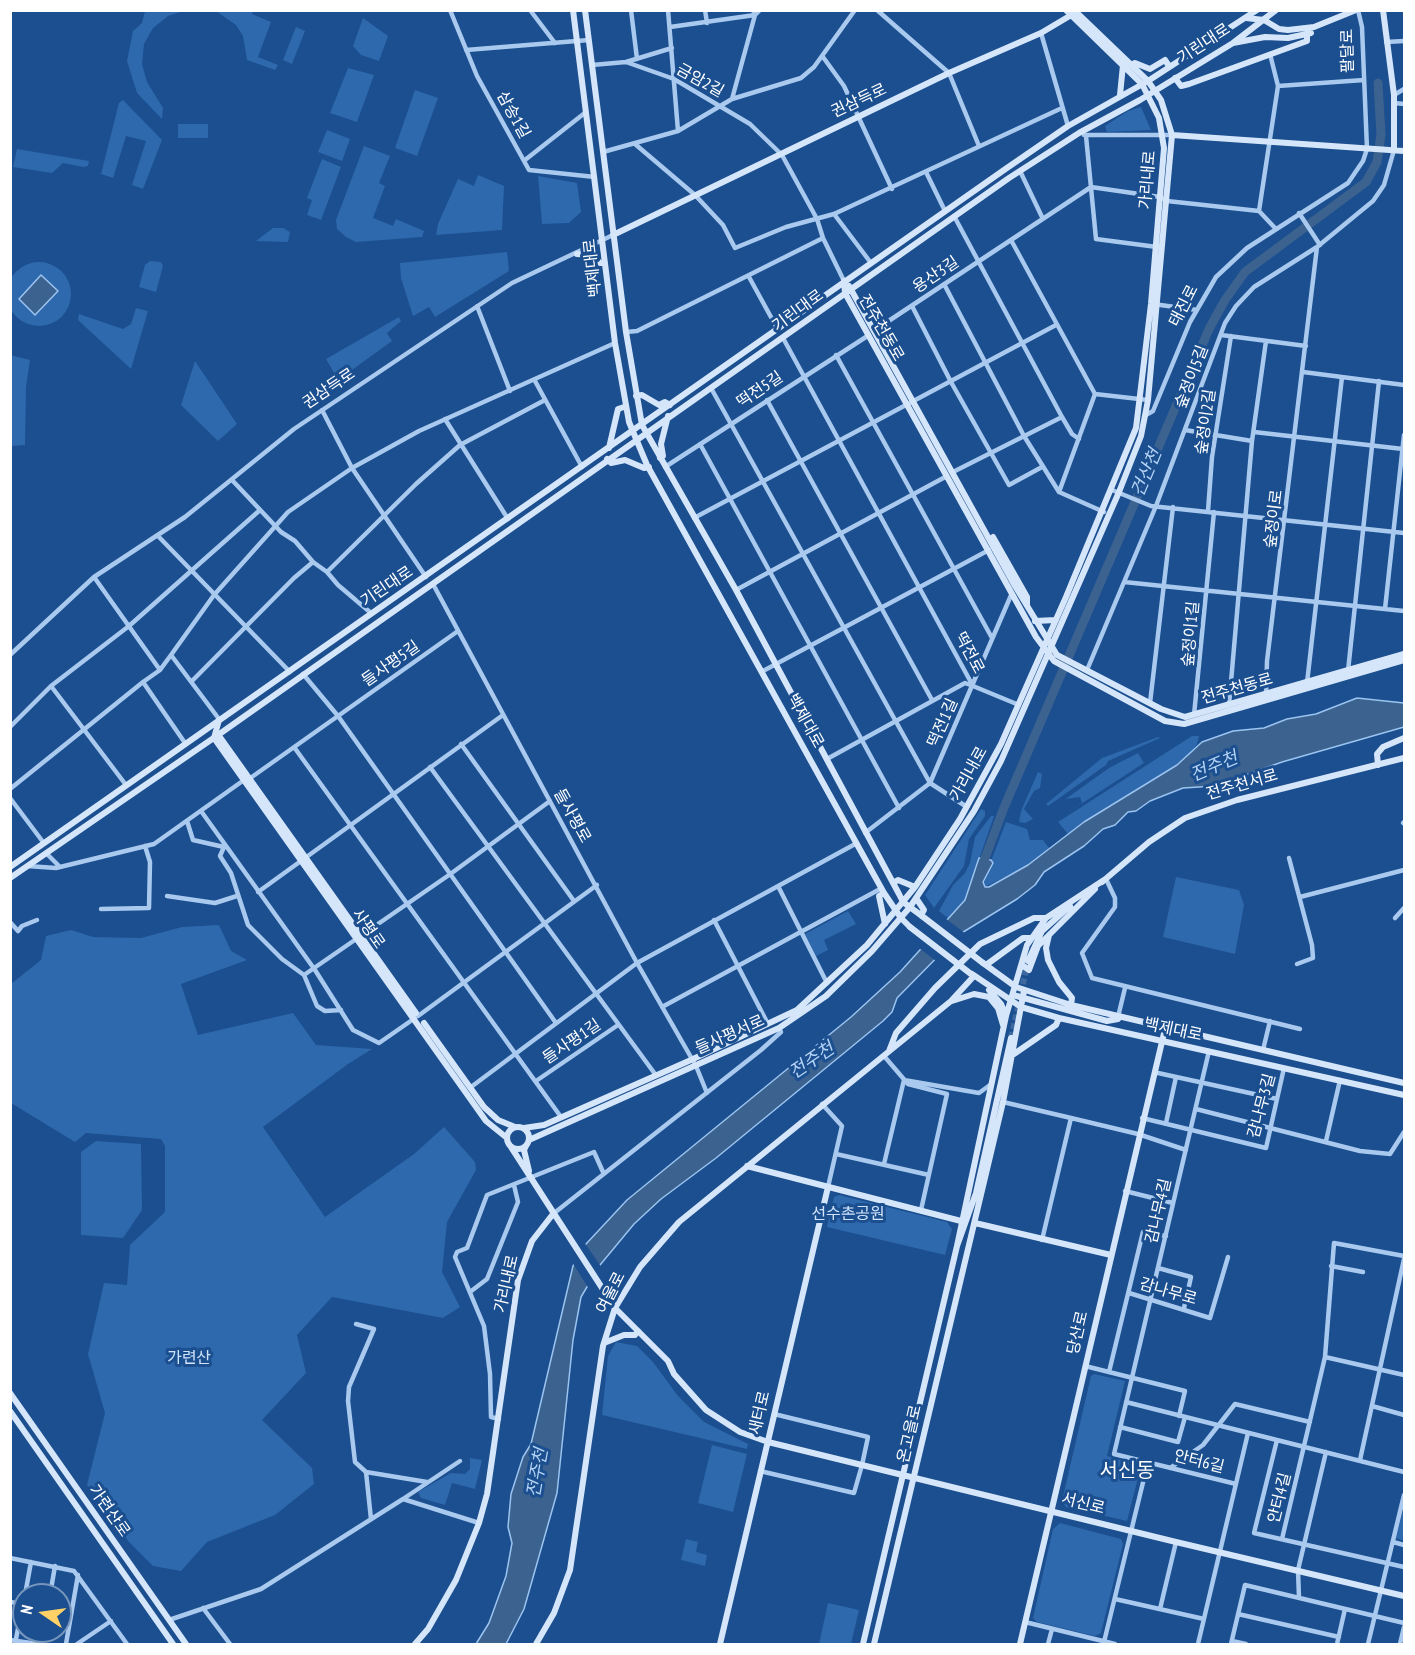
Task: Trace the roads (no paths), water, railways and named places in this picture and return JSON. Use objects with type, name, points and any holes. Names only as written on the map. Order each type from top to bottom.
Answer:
[{"type":"street","name":"삼송1길","points":[[450,10],[477,76],[529,170],[595,177]]},
{"type":"street","points":[[530,10],[555,43]]},
{"type":"street","name":"백제대로","points":[[573,10],[624,407],[649,467],[883,890],[901,918],[983,982],[1022,1003],[1059,1018],[1404,1095]]},
{"type":"street","name":"백제대로","points":[[585,10],[626,332],[636,396],[644,429],[787,684],[903,902],[1024,991],[1165,1029],[1404,1083]]},
{"type":"street","points":[[631,10],[637,59]]},
{"type":"street","points":[[668,10],[678,131]]},
{"type":"street","points":[[705,10],[706,23]]},
{"type":"street","points":[[670,27],[706,23],[760,10]]},
{"type":"street","points":[[603,152],[678,131],[732,99],[801,78],[822,57],[855,10]]},
{"type":"street","points":[[877,10],[949,73],[979,146]]},
{"type":"street","name":"기린대로","points":[[644,429],[670,405],[777,328],[1068,126],[1145,82],[1257,10]]},
{"type":"street","name":"기린대로","points":[[10,878],[433,584],[607,459],[635,435],[711,388],[954,216],[1020,171],[1233,42],[1276,10]]},
{"type":"street","name":"팔달로","points":[[1246,18],[1264,20],[1279,29],[1288,30],[1314,27],[1357,10],[1362,27],[1364,80],[1278,86]]},
{"type":"street","points":[[1383,10],[1394,94],[1392,150]]},
{"type":"street","points":[[1073,12],[1123,64],[1145,82]]},
{"type":"street","points":[[1073,12],[1131,65],[1145,82]]},
{"type":"street","name":"권삼득로","points":[[10,655],[94,577],[158,536],[232,480],[263,452],[322,410],[512,284],[949,73],[1041,33],[1073,12]]},
{"type":"street","points":[[732,99],[754,13]]},
{"type":"street","name":"팔달로","points":[[1270,54],[1307,41],[1307,34],[1314,27]]},
{"type":"street","points":[[1041,33],[1068,126]]},
{"type":"street","points":[[1233,42],[1307,34]]},
{"type":"street","points":[[466,50],[589,40]]},
{"type":"street","points":[[1386,42],[1404,41]]},
{"type":"street","points":[[626,62],[672,48]]},
{"type":"street","points":[[1175,78],[1181,86],[1189,84],[1270,54],[1278,86],[1259,211],[1275,228]]},
{"type":"street","points":[[822,57],[844,86],[860,116],[892,189]]},
{"type":"street","points":[[1131,65],[1135,63],[1150,69],[1165,60],[1169,66]]},
{"type":"street","name":"금암2길","points":[[592,65],[626,62],[674,79],[720,107],[729,109],[750,124],[782,155]]},
{"type":"street","points":[[1120,95],[1123,64]]},
{"type":"street","points":[[1364,80],[1369,149]]},
{"type":"street","name":"가리내로","points":[[1118,492],[1144,400],[1159,247],[1167,201],[1168,135],[1161,100],[1152,93],[1145,82]]},
{"type":"street","points":[[1394,94],[1404,89]]},
{"type":"street","points":[[1394,103],[1404,104]]},
{"type":"street","points":[[634,144],[695,195],[723,225],[735,248],[786,227],[834,214],[1062,108]]},
{"type":"street","points":[[525,160],[586,112]]},
{"type":"street","points":[[1159,247],[1096,239],[1082,134],[1168,135],[1404,151]]},
{"type":"street","name":"가리내로","points":[[1159,247],[1160,197],[1168,135]]},
{"type":"street","name":"태진로","points":[[1146,415],[1153,411],[1209,287],[1225,267],[1275,228],[1300,215],[1348,183],[1369,149]]},
{"type":"street","name":"숲정이5길","points":[[1084,671],[1124,582],[1221,335],[1236,306],[1254,287],[1292,260],[1318,246],[1373,201],[1384,185],[1392,150]]},
{"type":"street","points":[[782,155],[817,219],[823,238],[844,281]]},
{"type":"street","points":[[1020,171],[1042,217]]},
{"type":"street","points":[[926,172],[945,211]]},
{"type":"street","points":[[1091,188],[1160,197],[1167,201]]},
{"type":"street","name":"용산3길","points":[[875,330],[1042,217],[1091,188]]},
{"type":"street","name":"가리내로","points":[[1167,201],[1259,211]]},
{"type":"street","points":[[834,214],[871,263]]},
{"type":"street","points":[[1300,215],[1318,246]]},
{"type":"street","points":[[954,216],[1062,417],[1072,434],[1079,439]]},
{"type":"street","points":[[626,332],[637,331],[823,238]]},
{"type":"street","points":[[1011,240],[1095,394],[1059,492]]},
{"type":"street","name":"숲정이로","points":[[1266,695],[1265,682],[1318,246]]},
{"type":"street","points":[[577,254],[592,255],[600,263],[605,263]]},
{"type":"street","name":"기린대로","points":[[749,277],[777,328]]},
{"type":"street","name":"전주천동로","points":[[844,281],[852,288],[991,549],[1047,641],[1053,655]]},
{"type":"street","name":"전주천동로","points":[[844,281],[845,293],[911,402]]},
{"type":"street","points":[[944,284],[1024,436],[1059,492],[1106,513]]},
{"type":"street","points":[[1153,304],[1197,310]]},
{"type":"street","points":[[477,306],[510,391]]},
{"type":"street","points":[[912,306],[951,382],[1010,485],[1042,467]]},
{"type":"street","points":[[694,518],[1056,325]]},
{"type":"street","name":"떡전5길","points":[[665,466],[869,334]]},
{"type":"street","points":[[1221,335],[1306,346]]},
{"type":"street","name":"숲정이2길","points":[[1210,549],[1216,435],[1230,336]]},
{"type":"street","name":"떡전로","points":[[783,338],[864,491],[973,686],[1019,705]]},
{"type":"street","points":[[1229,706],[1252,441],[1266,341]]},
{"type":"street","points":[[10,789],[160,670],[214,596],[288,512],[352,468],[419,432],[615,343]]},
{"type":"street","points":[[836,355],[992,638]]},
{"type":"street","points":[[1303,372],[1404,385]]},
{"type":"street","points":[[1307,683],[1323,524],[1342,376]]},
{"type":"street","points":[[535,381],[582,467]]},
{"type":"street","points":[[1348,671],[1379,381]]},
{"type":"street","points":[[711,388],[764,480],[894,720]]},
{"type":"street","points":[[1095,394],[1144,400]]},
{"type":"street","points":[[636,396],[642,395],[660,405],[665,402],[670,405]]},
{"type":"street","points":[[327,572],[383,515],[460,445],[545,400]]},
{"type":"street","points":[[767,400],[932,700]]},
{"type":"street","name":"가리내로","points":[[797,1010],[827,984],[896,911],[915,887],[967,807],[1001,744],[1056,620],[1118,492],[1141,436],[1146,415],[1144,400]]},
{"type":"street","points":[[609,448],[618,409],[624,407]]},
{"type":"street","points":[[322,410],[352,468],[426,577]]},
{"type":"street","points":[[660,458],[663,456],[661,444],[668,416]]},
{"type":"street","points":[[735,590],[912,494],[1062,417]]},
{"type":"street","points":[[445,419],[508,519]]},
{"type":"street","points":[[1185,430],[1252,441]]},
{"type":"street","points":[[1254,432],[1404,449]]},
{"type":"street","name":"기린대로","points":[[10,867],[609,448],[635,435]]},
{"type":"street","points":[[1385,609],[1404,435]]},
{"type":"street","points":[[700,444],[899,808]]},
{"type":"street","points":[[607,459],[611,463],[625,460],[644,468],[649,467]]},
{"type":"street","name":"전주천동로","points":[[950,474],[984,528],[991,549],[1012,593],[1043,649],[1053,655]]},
{"type":"street","points":[[232,480],[281,532],[301,547],[313,562],[371,613]]},
{"type":"street","points":[[1118,492],[1153,506],[1404,533]]},
{"type":"street","points":[[1164,586],[1173,507]]},
{"type":"street","points":[[10,727],[51,686],[129,626],[260,510]]},
{"type":"street","name":"가리내로","points":[[910,907],[974,811],[1001,761],[1053,655],[1106,513]]},
{"type":"street","points":[[984,528],[987,526],[1027,597],[1027,608]]},
{"type":"street","points":[[158,536],[190,572],[290,672]]},
{"type":"street","points":[[763,671],[991,549]]},
{"type":"street","name":"숲정이1길","points":[[1194,715],[1210,549]]},
{"type":"street","points":[[192,681],[313,562]]},
{"type":"street","points":[[94,577],[160,670]]},
{"type":"street","name":"숲정이1길","points":[[1124,582],[1404,611]]},
{"type":"street","name":"들사평로","points":[[433,584],[637,963],[694,1063],[707,1093]]},
{"type":"street","name":"숲정이1길","points":[[1150,703],[1164,586]]},
{"type":"street","name":"떡전1길","points":[[865,832],[930,783],[1012,593]]},
{"type":"street","points":[[1035,621],[1039,619],[1041,623],[1048,622],[1052,618],[1056,620]]},
{"type":"street","name":"들사평5길","points":[[25,866],[60,867],[154,844],[458,631]]},
{"type":"street","name":"전주천동로","points":[[1084,671],[1176,715],[1194,715],[1404,654]]},
{"type":"street","points":[[171,655],[219,719],[216,735]]},
{"type":"street","points":[[1053,655],[1084,671]]},
{"type":"street","name":"전주천동로","points":[[1084,671],[1165,721],[1184,724],[1404,660]]},
{"type":"street","points":[[303,674],[338,716]]},
{"type":"street","points":[[143,682],[185,743]]},
{"type":"street","points":[[826,759],[965,683],[973,686]]},
{"type":"street","points":[[774,691],[787,684]]},
{"type":"street","points":[[51,686],[126,785]]},
{"type":"street","points":[[258,892],[502,715]]},
{"type":"street","name":"들사평1길","points":[[338,716],[556,1023]]},
{"type":"street","name":"떡전1길","points":[[894,720],[930,783]]},
{"type":"street","name":"사평로","points":[[212,724],[216,735],[247,780],[360,936],[486,1121],[507,1138],[520,1163],[529,1171],[559,1224]]},
{"type":"street","points":[[1378,765],[1377,754],[1383,747],[1404,738]]},
{"type":"street","points":[[461,744],[574,902]]},
{"type":"street","name":"들사평1길","points":[[294,747],[536,1081],[618,1025],[430,767]]},
{"type":"street","name":"전주천서로","points":[[1029,961],[1036,939],[1048,922],[1149,842],[1185,818],[1249,797],[1404,758]]},
{"type":"street","points":[[930,783],[967,807]]},
{"type":"street","points":[[10,798],[43,842]]},
{"type":"street","points":[[304,975],[315,970],[550,801]]},
{"type":"street","points":[[842,816],[853,809]]},
{"type":"street","points":[[201,811],[224,847],[315,970],[353,1030],[379,1042],[465,983],[505,951],[597,885]]},
{"type":"street","points":[[187,822],[193,840],[224,847]]},
{"type":"street","name":"들사평1길","points":[[471,1087],[637,963],[857,843]]},
{"type":"street","points":[[101,909],[149,908],[150,862],[145,846]]},
{"type":"street","points":[[224,847],[220,856],[231,873],[248,926],[282,959],[304,975],[317,1006],[325,1011],[341,1010]]},
{"type":"street","points":[[46,853],[60,867]]},
{"type":"street","points":[[1289,858],[1313,958],[1297,964]]},
{"type":"street","points":[[1300,897],[1404,870]]},
{"type":"street","points":[[985,964],[1023,938],[1030,938],[1046,918],[1105,879],[1114,898],[1115,907],[1082,953],[1092,978],[1125,988],[1300,1029]]},
{"type":"street","name":"전주천서로","points":[[1022,965],[1029,970],[1038,946],[1105,879]]},
{"type":"street","points":[[893,883],[898,880],[915,887]]},
{"type":"street","points":[[778,886],[827,984]]},
{"type":"street","points":[[883,890],[879,896],[885,924]]},
{"type":"street","points":[[662,1007],[801,930],[883,890]]},
{"type":"street","points":[[167,896],[215,903],[237,896]]},
{"type":"street","points":[[916,898],[924,910],[921,915]]},
{"type":"street","name":"들사평서로","points":[[551,1121],[655,1074],[694,1063],[779,1028],[826,996],[910,907]]},
{"type":"street","points":[[1395,918],[1404,908]]},
{"type":"street","points":[[921,1210],[947,1094],[908,1084],[886,1054],[896,1033],[935,988],[980,944],[1034,918],[1046,918]]},
{"type":"street","points":[[10,922],[18,931],[22,926],[37,920]]},
{"type":"street","points":[[714,920],[768,1025]]},
{"type":"street","points":[[1049,933],[1046,948],[1048,960],[1059,982],[1072,998],[1071,1005]]},
{"type":"street","name":"온고을로","points":[[863,1644],[957,1246],[1006,1016],[1030,938]]},
{"type":"street","name":"여울로","points":[[536,1644],[554,1612],[570,1570],[604,1343],[615,1308],[640,1267],[661,1239],[822,1104],[951,1001],[973,975]]},
{"type":"street","points":[[983,982],[1001,1004],[1006,1016]]},
{"type":"street","points":[[1022,1003],[1107,1021],[1120,1018],[1125,988]]},
{"type":"street","name":"온고을로","points":[[874,1644],[1004,1102],[1024,991]]},
{"type":"street","points":[[951,1001],[974,994],[989,997],[998,1008],[1004,1027]]},
{"type":"street","name":"들사평서로","points":[[527,1143],[694,1063],[797,1010]]},
{"type":"street","name":"사평로","points":[[416,1017],[491,1113],[514,1127],[524,1128],[551,1121]]},
{"type":"street","points":[[1014,1054],[1056,1025],[1059,1018]]},
{"type":"street","points":[[1263,1051],[1270,1021]]},
{"type":"street","points":[[618,1025],[655,1074]]},
{"type":"street","name":"가리내로","points":[[415,1644],[428,1629],[456,1580],[479,1522],[487,1494],[518,1280],[532,1241],[553,1214],[603,1172],[761,1050],[781,1032],[779,1028]]},
{"type":"street","name":"당산로","points":[[1020,1644],[1138,1134],[1165,1029]]},
{"type":"street","name":"온고을로","points":[[957,1246],[976,1193],[1011,1038]]},
{"type":"street","name":"감나무4길","points":[[1151,1299],[1209,1051]]},
{"type":"street","name":"감나무3길","points":[[1191,1129],[1266,1148],[1284,1068]]},
{"type":"street","points":[[1158,1073],[1277,1099]]},
{"type":"street","points":[[1166,1123],[1176,1077]]},
{"type":"street","points":[[904,1080],[979,1093],[986,1090],[993,1080]]},
{"type":"street","points":[[884,1164],[904,1080]]},
{"type":"street","points":[[1326,1141],[1340,1080]]},
{"type":"street","points":[[536,1081],[561,1117]]},
{"type":"street","points":[[1004,1102],[1138,1134],[1186,1150]]},
{"type":"street","name":"새터로","points":[[720,1644],[842,1126],[822,1104]]},
{"type":"street","points":[[1196,1109],[1360,1150],[1390,1154],[1404,1132]]},
{"type":"street","points":[[1042,1240],[1071,1118]]},
{"type":"street","points":[[1143,1118],[1191,1129]]},
{"type":"street","points":[[507,1138],[514,1127]]},
{"type":"street","points":[[524,1128],[527,1143],[524,1150],[529,1162],[529,1171]]},
{"type":"street","points":[[511,1147],[520,1149],[527,1143]]},
{"type":"street","points":[[499,1419],[491,1417],[488,1341],[455,1257],[457,1252],[467,1248],[487,1195],[594,1152],[603,1172]]},
{"type":"street","points":[[836,1154],[929,1175]]},
{"type":"street","points":[[747,1166],[961,1221]]},
{"type":"street","points":[[470,1292],[487,1280],[518,1202],[514,1185]]},
{"type":"street","points":[[1125,1191],[1173,1203]]},
{"type":"street","name":"온고을로","points":[[973,1226],[976,1193]]},
{"type":"street","name":"서신로","points":[[559,1224],[615,1308],[668,1361],[674,1374],[712,1416],[740,1432],[768,1442],[1404,1596]]},
{"type":"street","points":[[973,1226],[1111,1255]]},
{"type":"street","name":"감나무로","points":[[1109,1372],[1143,1232],[1166,1236]]},
{"type":"street","points":[[1360,1460],[1380,1370],[1404,1258],[1334,1243],[1325,1357],[1380,1370],[1404,1375]]},
{"type":"street","name":"감나무로","points":[[1129,1293],[1184,1308],[1210,1318],[1228,1257]]},
{"type":"street","points":[[1331,1266],[1364,1272]]},
{"type":"street","points":[[1158,1268],[1191,1276],[1184,1308]]},
{"type":"street","name":"안터6길","points":[[1151,1299],[1114,1454],[1236,1484]]},
{"type":"street","points":[[356,1324],[374,1329],[356,1366],[349,1387],[352,1452],[355,1462],[366,1472],[428,1482]]},
{"type":"street","points":[[604,1343],[624,1335],[635,1335],[638,1331]]},
{"type":"street","name":"안터4길","points":[[1277,1440],[1254,1533],[1282,1539],[1325,1357]]},
{"type":"street","points":[[1085,1366],[1185,1391],[1182,1416]]},
{"type":"street","name":"가련산로","points":[[10,1393],[186,1644]]},
{"type":"street","points":[[1126,1402],[1404,1472]]},
{"type":"street","points":[[1170,1468],[1203,1444],[1235,1404],[1310,1422]]},
{"type":"street","points":[[1372,1406],[1404,1415]]},
{"type":"street","name":"가련산로","points":[[10,1411],[173,1644]]},
{"type":"street","points":[[760,1471],[854,1493],[868,1437],[774,1414]]},
{"type":"street","name":"안터6길","points":[[1120,1427],[1178,1442],[1182,1416]]},
{"type":"street","name":"안터6길","points":[[1198,1644],[1248,1433]]},
{"type":"street","name":"안터4길","points":[[1304,1545],[1326,1452]]},
{"type":"street","points":[[169,1620],[261,1589],[460,1461]]},
{"type":"street","points":[[1104,1642],[1148,1462]]},
{"type":"street","points":[[366,1472],[371,1519]]},
{"type":"street","points":[[1368,1644],[1404,1495]]},
{"type":"street","points":[[404,1499],[479,1522]]},
{"type":"street","points":[[1282,1539],[1404,1568]]},
{"type":"street","points":[[1160,1609],[1176,1542]]},
{"type":"street","points":[[1394,1542],[1404,1545]]},
{"type":"street","points":[[1299,1598],[1298,1570],[1304,1545]]},
{"type":"street","points":[[10,1558],[54,1566],[78,1575],[128,1644]]},
{"type":"street","points":[[27,1583],[31,1562]]},
{"type":"street","points":[[52,1583],[54,1566]]},
{"type":"street","points":[[66,1644],[78,1575]]},
{"type":"street","points":[[1246,1644],[1232,1643],[1245,1585],[1404,1625],[1400,1644]]},
{"type":"street","points":[[1115,1599],[1204,1619]]},
{"type":"street","points":[[203,1608],[230,1644]]},
{"type":"street","points":[[1337,1644],[1345,1609]]},
{"type":"street","points":[[1238,1614],[1339,1637]]},
{"type":"street","points":[[77,1644],[111,1621]]},
{"type":"street","points":[[1025,1622],[1115,1644]]},
{"type":"street","points":[[1048,1644],[1052,1629]]},
{"type":"water","points":[[41,275],[58,291],[35,315],[19,299]]},
{"type":"water","name":"전주천","points":[[1357,698],[1404,703],[1404,727],[1282,762],[1215,786],[1183,788],[1150,801],[1136,811],[1128,812],[1115,825],[1103,829],[1084,846],[1044,872],[1035,885],[1017,899],[960,934],[897,998],[892,1012],[883,1021],[716,1158],[661,1199],[634,1224],[600,1265],[581,1297],[573,1340],[557,1493],[524,1609],[506,1644],[476,1644],[489,1623],[506,1576],[512,1543],[508,1527],[511,1494],[523,1457],[531,1444],[573,1266],[586,1244],[627,1200],[851,1017],[900,972],[965,900],[979,858],[991,860],[993,863],[983,882],[985,887],[989,887],[1028,865],[1084,822],[1177,765],[1202,742],[1233,731],[1264,728],[1287,719],[1316,714]]},
{"type":"waterway","name":"건산천","points":[[981,869],[1003,810],[1209,329],[1225,300],[1245,272],[1366,182],[1377,162],[1381,135],[1378,83]]},
{"type":"tunnel","points":[[1021,993],[1028,961]]},
{"type":"tunnel","points":[[1011,1038],[1019,1003]]},
{"type":"district","name":"서신동","points":[[1127,1471]]},
{"type":"park label","name":"선수촌공원","points":[[848,1214]]},
{"type":"park label","name":"가련산","points":[[189,1358]]}]
